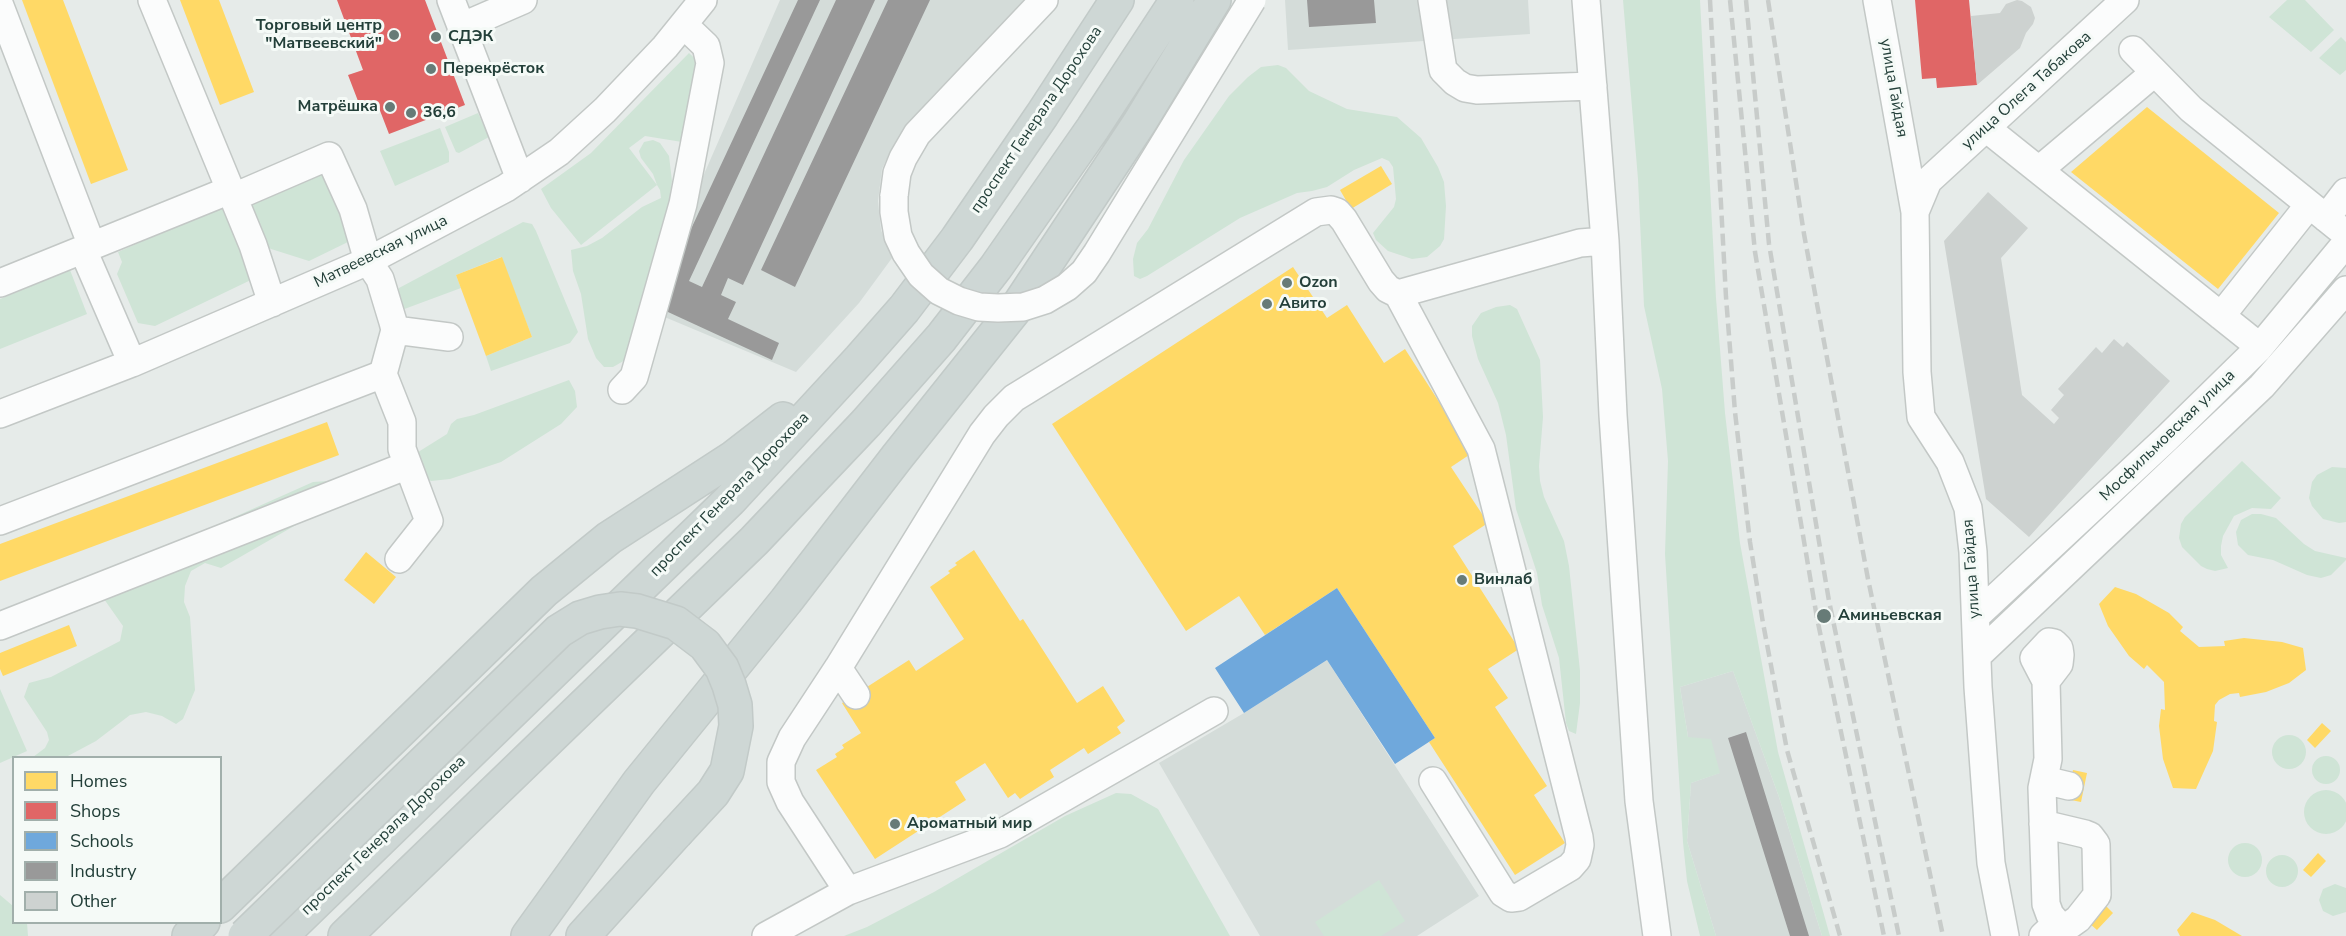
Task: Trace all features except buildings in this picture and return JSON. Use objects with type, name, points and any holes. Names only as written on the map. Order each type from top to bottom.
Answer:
[{"type":"main road","name":"проспект Генерала Дорохова","points":[[281,936],[730,500],[860,360],[904,309],[957,239],[1117,0]]},
{"type":"main road","points":[[345,936],[754,540],[881,406],[941,338],[996,267],[1093,128],[1177,0]]},
{"type":"main road","points":[[528,936],[639,782],[786,602],[897,457],[1020,303],[1140,122],[1214,0]]},
{"type":"main road","points":[[222,904],[544,591],[609,538],[734,457],[860,360]]},
{"type":"main road","points":[[245,936],[559,631],[580,618],[600,612],[620,609],[637,611],[676,623],[705,645],[722,668],[729,685],[735,705],[736,726],[727,771],[713,793],[583,936]]},
{"type":"main road","points":[[189,936],[201,924]]},
{"type":"street","points":[[152,0],[253,245],[272,303]]},
{"type":"street","points":[[451,0],[520,180]]},
{"type":"street","points":[[461,27],[523,0]]},
{"type":"street","name":"Матвеевская улица","points":[[0,414],[132,363],[368,261],[520,180],[559,152],[605,110],[684,25],[703,0]]},
{"type":"street","points":[[1044,0],[917,134],[897,173],[894,212],[898,236],[906,253],[921,275],[939,291],[959,301],[979,307],[1023,307],[1045,300],[1067,287],[1084,272],[1252,0]]},
{"type":"street","points":[[1432,0],[1443,70],[1465,88],[1488,90],[1593,86]]},
{"type":"street","points":[[1586,0],[1605,241],[1613,415],[1639,801],[1657,936]]},
{"type":"street","name":"улица Гайдая","points":[[1877,0],[1915,212],[1917,372],[1921,417],[1950,462],[1968,508],[1973,552],[1977,656],[1991,863],[2005,936]]},
{"type":"street","name":"улица Олега Табакова","points":[[1928,181],[2125,0]]},
{"type":"street","points":[[0,6],[87,248],[132,363]]},
{"type":"street","points":[[622,390],[634,376],[683,204],[710,63],[706,46],[684,25]]},
{"type":"street","points":[[2133,50],[2191,110],[2327,219]]},
{"type":"street","points":[[2039,170],[2154,73]]},
{"type":"street","points":[[1986,128],[2259,348]]},
{"type":"street","points":[[0,283],[230,190],[241,194],[329,156],[353,208],[368,261],[380,279],[395,330],[383,374],[402,422],[402,449],[429,521],[399,559]]},
{"type":"street","name":"улица Гайдая","points":[[1915,212],[1928,181]]},
{"type":"street","points":[[2221,316],[2327,219],[2346,192]]},
{"type":"street","points":[[848,891],[784,792],[780,772],[781,762],[788,745],[982,434],[1014,398],[1324,209],[1337,212],[1381,281],[1388,289],[1398,294],[1481,449],[1579,837],[1580,852],[1577,859],[1570,867],[1519,897],[1510,898],[1503,893],[1433,781]]},
{"type":"street","points":[[1398,294],[1580,243],[1605,241]]},
{"type":"street","name":"Мосфильмовская улица","points":[[1976,616],[2167,438],[2259,348],[2341,261]]},
{"type":"street","name":"Мосфильмовская улица","points":[[1977,656],[2262,386],[2346,290]]},
{"type":"street","points":[[395,330],[449,337]]},
{"type":"street","points":[[0,521],[383,374]]},
{"type":"street","points":[[0,626],[408,465]]},
{"type":"street","points":[[838,668],[855,694]]},
{"type":"street","points":[[2043,824],[2085,834],[2090,836],[2096,844],[2097,895],[2064,928],[2050,915],[2046,904],[2043,824],[2042,788],[2056,783],[2048,759],[2046,681]]},
{"type":"street","points":[[765,936],[848,891],[1000,834],[1214,711]]},
{"type":"shaded area","points":[[780,0],[1025,0],[928,101],[890,152],[882,169],[878,201],[881,230],[892,258],[859,303],[796,372],[655,313],[657,282]]},
{"type":"shaded area","points":[[1285,0],[1528,0],[1530,34],[1288,50]]},
{"type":"shaded area","points":[[1327,660],[1479,896],[1417,936],[1260,936],[1159,763],[1244,713]]},
{"type":"shaded area","points":[[1733,671],[1779,797],[1822,936],[1716,936],[1687,841],[1691,783],[1719,773],[1688,737],[1680,687]]},
{"type":"green space","points":[[1623,0],[1700,0],[1716,298],[1725,413],[1740,543],[1778,752],[1830,936],[1822,936],[1779,797],[1733,671],[1680,687],[1688,737],[1711,739],[1720,773],[1691,783],[1687,841],[1716,936],[1700,936],[1687,881],[1665,554],[1668,461],[1662,389],[1644,306],[1638,179]]},
{"type":"green space","points":[[2287,0],[2305,0],[2334,30],[2311,52],[2269,17]]},
{"type":"green space","points":[[2341,37],[2346,42],[2346,70],[2340,75],[2319,58]]},
{"type":"green space","points":[[689,53],[702,65],[682,142],[645,136],[629,148],[657,185],[581,245],[551,208],[541,189],[591,153]]},
{"type":"green space","points":[[1278,65],[1286,68],[1309,91],[1347,109],[1397,117],[1421,138],[1444,182],[1446,206],[1444,239],[1440,246],[1427,257],[1412,259],[1388,251],[1376,240],[1373,233],[1394,207],[1396,199],[1393,167],[1389,161],[1382,158],[1354,170],[1327,187],[1297,193],[1240,218],[1147,276],[1140,279],[1134,276],[1133,259],[1137,243],[1148,229],[1184,160],[1229,96],[1261,67]]},
{"type":"green space","points":[[478,113],[489,137],[459,153],[456,152],[445,127]]},
{"type":"green space","points":[[440,128],[449,152],[449,162],[395,186],[380,151]]},
{"type":"green space","points":[[653,140],[660,143],[669,156],[672,181],[668,208],[627,359],[613,367],[604,367],[596,358],[588,339],[581,294],[573,271],[571,250],[587,246],[602,238],[642,207],[661,198],[657,185],[639,151],[644,142]]},
{"type":"green space","points":[[313,164],[329,173],[350,241],[309,261],[268,248],[241,194]]},
{"type":"green space","points":[[209,199],[233,215],[255,278],[155,326],[138,323],[117,274],[122,262],[118,252],[179,225]]},
{"type":"green space","points":[[523,222],[532,224],[536,231],[578,332],[570,343],[491,371],[486,356],[532,337],[501,257],[456,275],[461,288],[399,311],[396,297],[399,288]]},
{"type":"green space","points":[[70,270],[87,314],[0,349],[0,299]]},
{"type":"green space","points":[[1510,305],[1517,309],[1540,360],[1543,417],[1540,481],[1544,497],[1564,541],[1569,566],[1580,671],[1580,703],[1576,734],[1569,731],[1566,723],[1559,658],[1542,605],[1537,573],[1516,509],[1506,435],[1498,403],[1478,359],[1472,336],[1472,326],[1481,313]]},
{"type":"green space","points":[[569,380],[575,391],[577,407],[561,424],[501,462],[450,479],[431,481],[420,474],[415,454],[447,434],[451,424],[457,419],[474,415]]},
{"type":"green space","points":[[2242,461],[2281,498],[2271,509],[2252,508],[2234,516],[2223,536],[2221,546],[2221,555],[2228,568],[2215,571],[2207,569],[2182,547],[2179,538],[2181,524],[2185,517]]},
{"type":"green space","points":[[2332,467],[2346,468],[2346,522],[2339,523],[2323,519],[2312,506],[2309,498],[2312,482],[2317,475]]},
{"type":"green space","points":[[328,481],[335,486],[315,514],[221,568],[205,563],[191,571],[185,586],[184,602],[190,617],[195,690],[183,719],[176,724],[162,716],[146,712],[130,715],[96,741],[68,756],[34,756],[45,748],[49,740],[47,732],[24,697],[29,683],[51,677],[120,641],[123,626],[104,599],[183,540],[313,482]]},
{"type":"green space","points":[[2252,514],[2276,518],[2315,551],[2346,558],[2346,560],[2331,575],[2321,578],[2307,575],[2273,560],[2248,555],[2238,545],[2236,532],[2241,520]]},
{"type":"green space","points":[[0,689],[27,751],[0,763]]},
{"type":"green space","points":[[2289,735],[2301,740],[2306,752],[2301,764],[2289,769],[2277,764],[2272,752],[2277,740]]},
{"type":"green space","points":[[2326,756],[2336,760],[2340,770],[2336,780],[2326,784],[2316,780],[2312,770],[2316,760]]},
{"type":"green space","points":[[2326,790],[2342,796],[2346,804],[2347,816],[2342,828],[2326,834],[2310,828],[2304,812],[2310,796]]},
{"type":"green space","points":[[1116,793],[1131,794],[1158,809],[1230,936],[844,936],[867,927],[934,892],[1065,816]]},
{"type":"green space","points":[[2245,843],[2257,848],[2262,860],[2257,872],[2245,877],[2233,872],[2228,860],[2233,848]]},
{"type":"green space","points":[[2282,855],[2293,860],[2298,871],[2293,882],[2282,887],[2271,882],[2266,871],[2271,860]]},
{"type":"green space","points":[[1379,880],[1405,921],[1381,936],[1324,936],[1315,922]]},
{"type":"green space","points":[[2335,884],[2346,888],[2346,912],[2333,916],[2323,911],[2319,900],[2323,889]]},
{"type":"green space","points":[[0,895],[12,905],[12,924],[27,924],[28,936],[0,936]]},
{"type":"railway","points":[[1710,0],[1726,297],[1735,412],[1750,542],[1787,750],[1840,936]]},
{"type":"railway","points":[[1730,0],[1755,252],[1817,618],[1884,936]]},
{"type":"railway","points":[[1746,0],[1769,244],[1829,601],[1899,936]]},
{"type":"railway","points":[[1768,0],[1804,234],[1868,579],[1943,936]]},
{"type":"place","name":"Торговый центр \"Матвеевский\"","points":[[394,35]]},
{"type":"place","name":"СДЭК","points":[[436,37]]},
{"type":"place","name":"Перекрёсток","points":[[431,69]]},
{"type":"place","name":"Матрёшка","points":[[390,107]]},
{"type":"place","name":"36,6","points":[[411,113]]},
{"type":"place","name":"Ozon","points":[[1287,283]]},
{"type":"place","name":"Авито","points":[[1267,304]]},
{"type":"place","name":"Винлаб","points":[[1462,580]]},
{"type":"place","name":"Аминьевская","points":[[1824,616]]},
{"type":"place","name":"Ароматный мир","points":[[895,824]]}]
